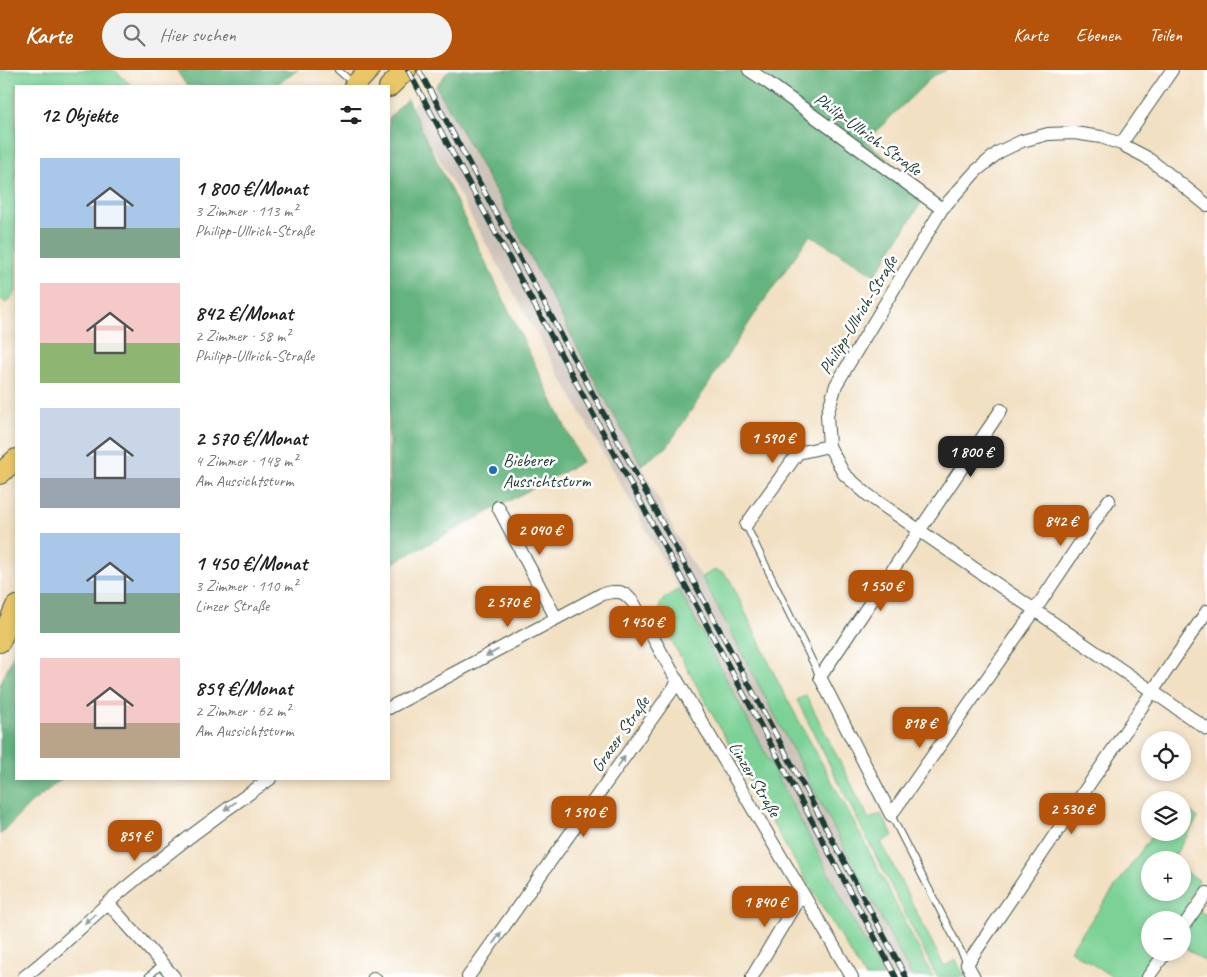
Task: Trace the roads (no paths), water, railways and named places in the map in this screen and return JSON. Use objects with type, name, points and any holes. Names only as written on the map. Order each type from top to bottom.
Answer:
[{"type":"main road","points":[[355,85],[369,70]]},
{"type":"main road","points":[[390,86],[406,70]]},
{"type":"main road","points":[[0,474],[15,460]]},
{"type":"main road","points":[[0,642],[15,608]]},
{"type":"street","name":"Philip-Ullrich-Straße","points":[[749,70],[942,209]]},
{"type":"street","points":[[1122,144],[1172,70]]},
{"type":"street","name":"Philipp-Ullrich-Straße","points":[[1207,206],[1146,157],[1122,144],[1101,137],[1074,133],[1048,134],[1022,141],[999,152],[976,171],[942,209],[836,385],[827,415],[829,446],[844,474],[868,495],[1207,729]]},
{"type":"street","points":[[1001,410],[820,677],[890,815],[1110,500]]},
{"type":"street","points":[[746,525],[798,453],[829,446]]},
{"type":"street","points":[[390,707],[556,618],[498,507]]},
{"type":"street","name":"Linzer Straße","points":[[556,618],[602,594],[620,592],[629,598],[852,977]]},
{"type":"street","points":[[974,977],[968,964],[1207,611]]},
{"type":"street","name":"Grazer Straße","points":[[468,977],[678,682]]},
{"type":"street","points":[[24,977],[108,903],[184,840],[269,780]]},
{"type":"street","points":[[752,977],[802,893]]},
{"type":"street","points":[[1191,915],[1207,893]]},
{"type":"street","points":[[108,903],[174,977]]},
{"type":"street","points":[[1148,977],[1160,961]]},
{"type":"lane","points":[[338,70],[353,85]]},
{"type":"lane","points":[[746,525],[820,677]]},
{"type":"lane","points":[[890,815],[968,964]]},
{"type":"lane","points":[[148,977],[162,964]]},
{"type":"lane","points":[[371,977],[374,974],[378,977]]},
{"type":"railway","points":[[408,70],[896,977]]},
{"type":"railway","points":[[419,70],[906,977]]},
{"type":"place","name":"Bieberer Aussichtsturm","points":[[493,470]]}]
